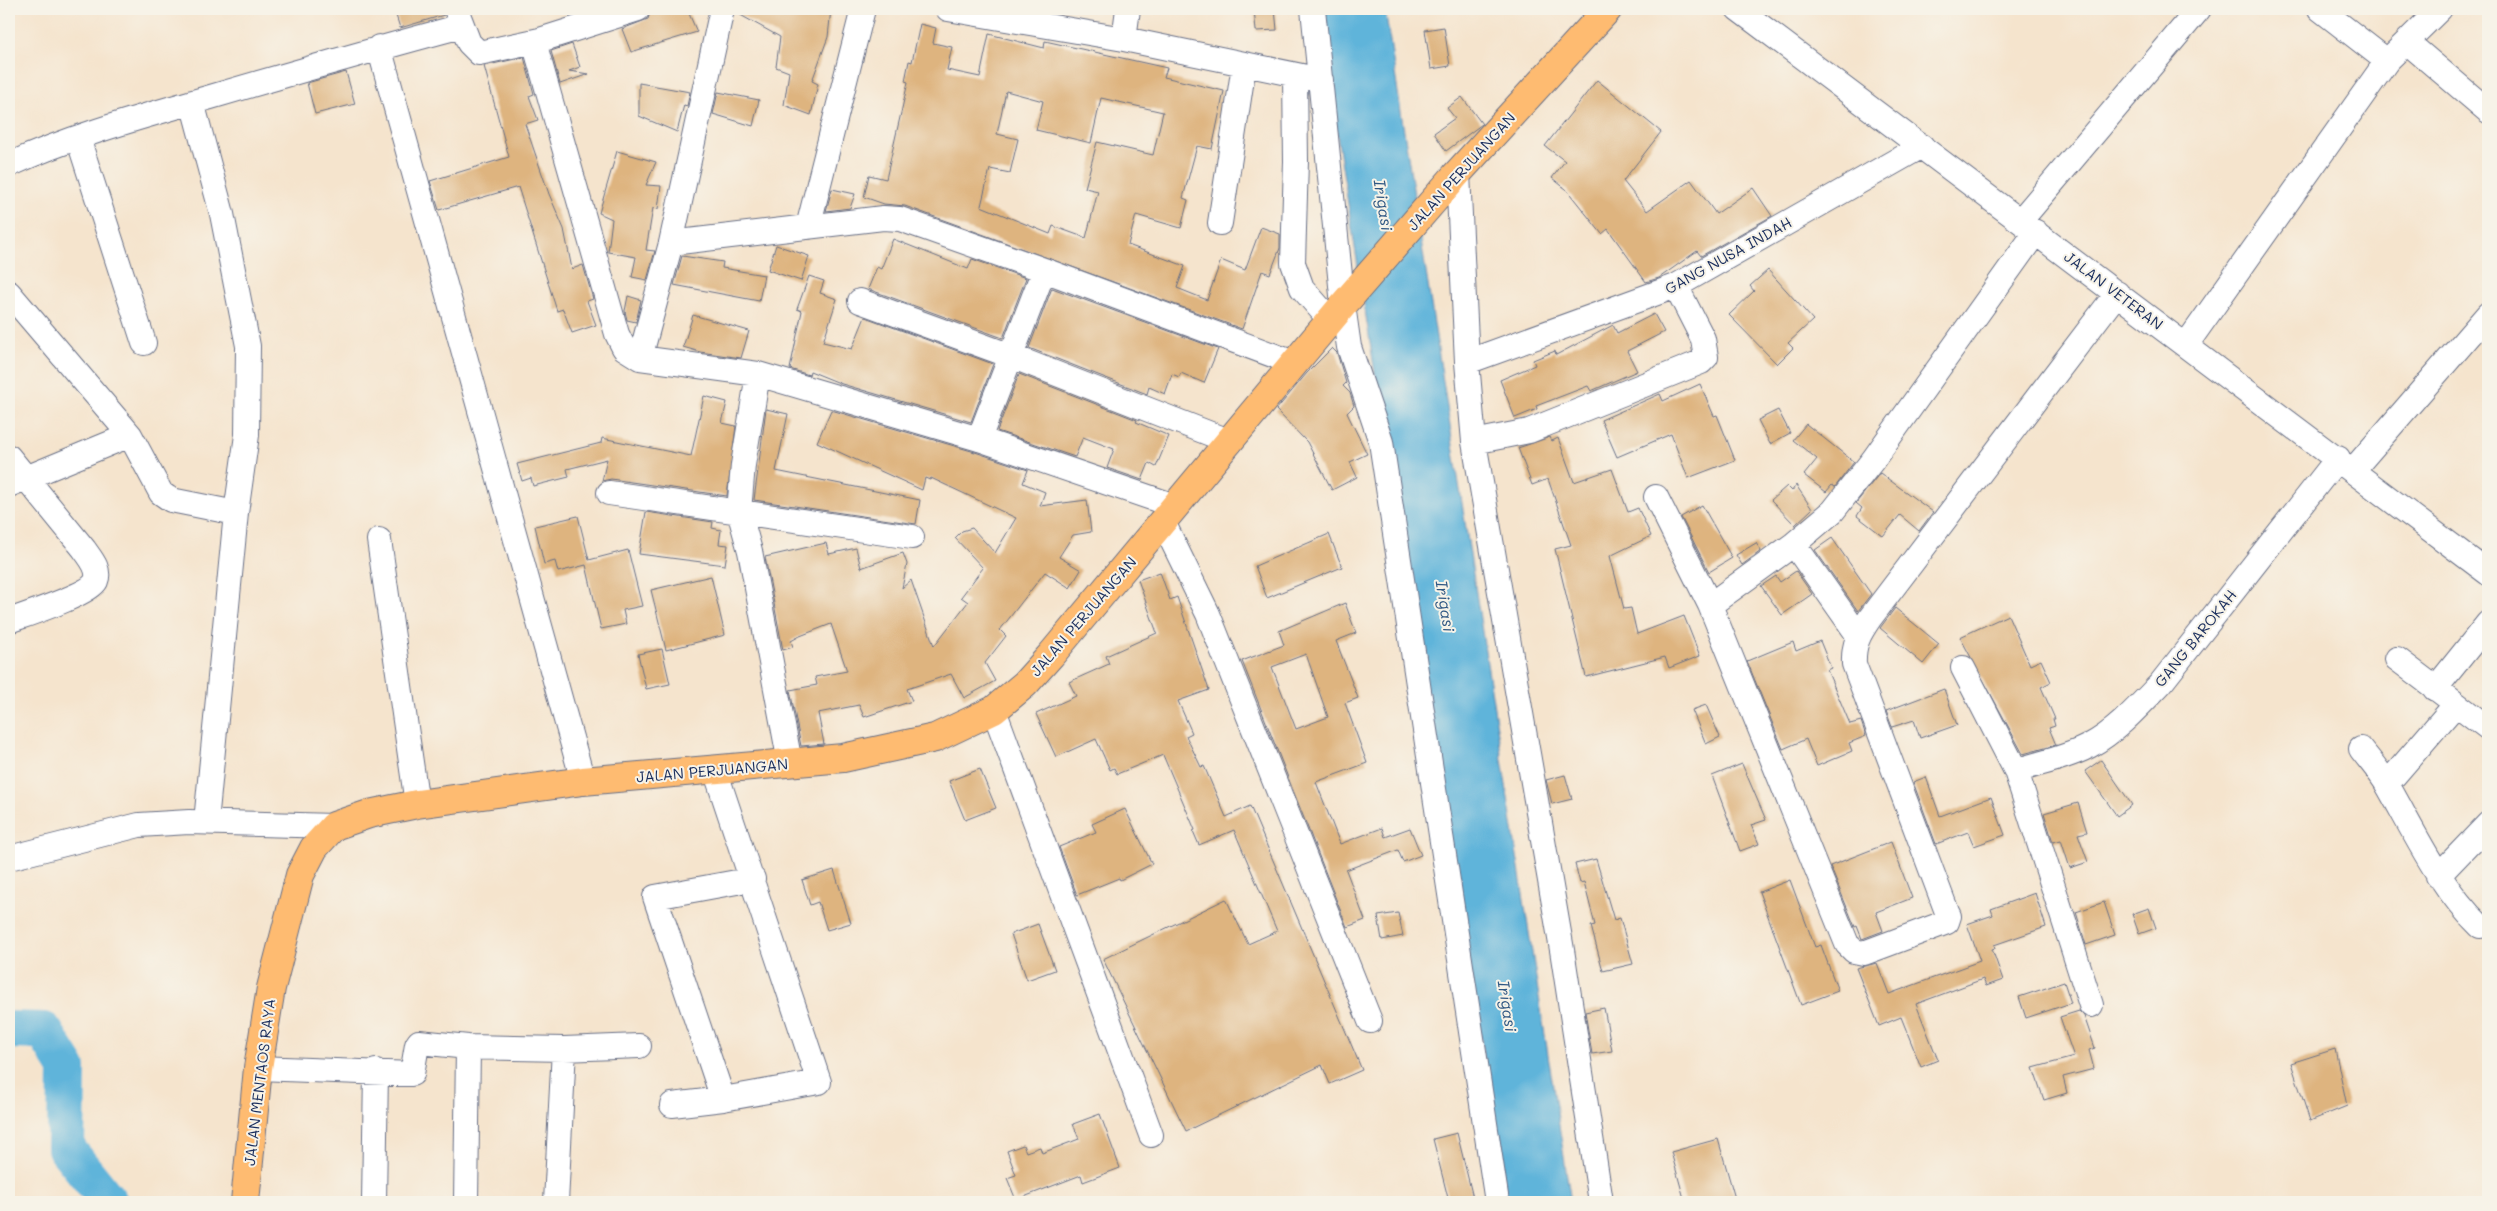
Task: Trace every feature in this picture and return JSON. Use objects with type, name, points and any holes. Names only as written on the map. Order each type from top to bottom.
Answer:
[{"type":"main road","name":"JALAN PERJUANGAN","points":[[334,826],[369,814],[417,804],[583,781],[843,758],[935,738],[994,710],[1025,684],[1051,655],[1231,442],[1340,308],[1457,175],[1608,9]]},
{"type":"main road","name":"JALAN MENTAOS RAYA","points":[[245,1202],[258,1068],[271,988],[300,875],[314,848],[334,826]]},
{"type":"street","points":[[9,166],[78,138],[379,47],[459,18],[469,43],[479,53],[534,42],[638,9]]},
{"type":"street","points":[[640,358],[671,242],[722,9]]},
{"type":"street","points":[[808,227],[863,9]]},
{"type":"street","points":[[948,9],[994,13],[1321,80]]},
{"type":"street","points":[[1124,39],[1128,9]]},
{"type":"street","points":[[1313,9],[1321,80],[1340,308],[1349,347],[1381,442],[1497,1202]]},
{"type":"street","name":"JALAN VETERAN","points":[[1738,9],[2345,464],[2484,561]]},
{"type":"street","points":[[1710,605],[1818,526],[1839,504],[2028,226],[2199,9]]},
{"type":"street","points":[[2320,9],[2387,61]]},
{"type":"street","points":[[2186,345],[2387,61],[2440,9]]},
{"type":"street","points":[[534,42],[617,334],[624,348],[640,358],[758,374],[979,439],[1169,514],[1370,1021]]},
{"type":"street","points":[[2407,42],[2488,111]]},
{"type":"street","points":[[379,47],[583,781]]},
{"type":"street","points":[[1220,223],[1244,64]]},
{"type":"street","points":[[1295,75],[1296,161],[1293,263],[1302,288],[1340,308]]},
{"type":"street","points":[[192,102],[222,214],[248,346],[246,435],[236,513],[206,822]]},
{"type":"street","points":[[78,138],[144,343]]},
{"type":"street","name":"GANG NUSA INDAH","points":[[1467,362],[1676,286],[1922,146]]},
{"type":"street","points":[[1457,175],[1467,362],[1474,442],[1562,950],[1601,1202]]},
{"type":"street","points":[[671,242],[883,218],[900,219],[1044,270],[1294,363]]},
{"type":"street","points":[[979,439],[1044,270]]},
{"type":"street","points":[[1474,442],[1529,431],[1701,362],[1706,357],[1707,352],[1703,339],[1676,286]]},
{"type":"street","points":[[9,293],[130,435],[161,494],[171,500],[236,513]]},
{"type":"street","points":[[1656,497],[1710,605],[1847,944],[1854,951],[1864,953],[1947,922],[1949,916],[1854,664],[1853,648],[1858,635],[2117,293]]},
{"type":"street","points":[[860,301],[1011,356],[1231,442]]},
{"type":"street","name":"GANG BAROKAH","points":[[2016,771],[2088,747],[2108,734],[2132,713],[2161,683],[2345,464],[2488,314]]},
{"type":"street","points":[[758,374],[743,465],[739,511],[750,550],[790,763]]},
{"type":"street","points":[[18,482],[130,435]]},
{"type":"street","points":[[9,457],[18,482],[84,550],[95,565],[97,574],[96,582],[78,594],[9,621]]},
{"type":"street","points":[[609,493],[912,537]]},
{"type":"street","points":[[379,540],[417,804]]},
{"type":"street","points":[[1794,544],[1858,635]]},
{"type":"street","points":[[2435,689],[2488,623]]},
{"type":"street","points":[[2397,659],[2488,728]]},
{"type":"street","points":[[1963,668],[2016,771],[2091,1005]]},
{"type":"street","points":[[2387,784],[2456,704]]},
{"type":"street","points":[[994,710],[1150,1135]]},
{"type":"street","points":[[2361,749],[2387,784],[2438,876],[2456,902],[2480,926]]},
{"type":"street","points":[[672,1105],[723,1099],[819,1082],[753,879],[715,770]]},
{"type":"street","points":[[9,858],[139,825],[206,822],[334,826]]},
{"type":"street","points":[[2438,876],[2488,824]]},
{"type":"street","points":[[723,1099],[655,897],[753,879]]},
{"type":"street","points":[[258,1068],[376,1071],[412,1074],[419,1042],[468,1047],[564,1049],[639,1046]]},
{"type":"street","points":[[466,1202],[468,1047]]},
{"type":"street","points":[[556,1202],[564,1049]]},
{"type":"street","points":[[374,1202],[376,1071]]},
{"type":"water","name":"Irigasi","points":[[1317,9],[1385,9],[1571,1202],[1507,1202]]},
{"type":"building","points":[[394,9],[443,9],[444,15],[400,28]]},
{"type":"building","points":[[651,9],[687,9],[697,32],[631,52],[622,29],[648,19]]},
{"type":"building","points":[[735,9],[831,9],[828,37],[812,81],[818,84],[811,115],[784,105],[789,72],[776,67],[780,37],[735,12]]},
{"type":"building","points":[[1254,9],[1275,9],[1277,30],[1256,31]]},
{"type":"building","points":[[920,24],[936,28],[933,43],[952,47],[947,70],[980,77],[989,34],[1044,48],[1045,41],[1167,68],[1164,77],[1224,91],[1212,149],[1197,146],[1183,198],[1188,200],[1181,228],[1136,215],[1128,245],[1185,266],[1177,288],[1207,300],[1221,260],[1245,270],[1261,227],[1280,234],[1280,248],[1270,274],[1262,271],[1242,329],[905,206],[884,204],[864,197],[869,175],[886,179],[908,82],[905,81],[909,61],[912,62]],"holes":[[[1006,91],[1043,101],[1036,130],[1091,143],[1101,98],[1163,112],[1153,155],[1097,142],[1085,188],[1098,191],[1086,238],[1053,226],[1050,234],[981,206],[990,169],[1010,173],[1018,139],[997,134]]]},
{"type":"building","points":[[1444,27],[1450,66],[1431,69],[1425,30]]},
{"type":"building","points":[[572,44],[580,67],[569,71],[589,74],[560,84],[551,51]]},
{"type":"building","points":[[524,57],[534,94],[529,96],[538,120],[525,124],[549,194],[564,229],[572,269],[583,265],[593,299],[587,301],[596,325],[572,333],[563,309],[557,311],[518,187],[439,210],[430,181],[509,157],[484,66]]},
{"type":"building","points":[[346,72],[355,104],[315,114],[307,83]]},
{"type":"building","points":[[1597,80],[1661,132],[1623,181],[1647,211],[1691,180],[1716,214],[1753,188],[1772,216],[1701,256],[1697,251],[1659,278],[1646,282],[1608,229],[1602,234],[1566,189],[1552,178],[1565,161],[1545,146]]},
{"type":"building","points":[[639,83],[690,92],[687,106],[684,105],[677,132],[639,116]]},
{"type":"building","points":[[718,92],[759,100],[753,126],[713,114]]},
{"type":"building","points":[[1462,97],[1482,124],[1446,151],[1434,133],[1455,118],[1447,108]]},
{"type":"building","points":[[617,151],[656,162],[646,185],[661,186],[658,209],[653,208],[646,250],[655,251],[647,280],[632,277],[636,257],[608,252],[612,219],[599,213]]},
{"type":"building","points":[[832,189],[855,194],[850,208],[826,211]]},
{"type":"building","points":[[893,239],[968,269],[972,259],[1026,278],[1003,338],[868,289],[877,267],[881,269]]},
{"type":"building","points":[[776,245],[809,256],[801,281],[768,270]]},
{"type":"building","points":[[682,256],[723,262],[722,268],[764,275],[759,301],[674,285]]},
{"type":"building","points":[[1768,270],[1813,320],[1788,343],[1793,348],[1777,364],[1729,315],[1754,291],[1750,286]]},
{"type":"building","points":[[809,276],[824,281],[820,293],[837,299],[823,342],[852,349],[865,317],[993,364],[971,422],[842,384],[810,371],[809,375],[790,369],[802,311],[797,309]]},
{"type":"building","points":[[1052,288],[1218,349],[1204,383],[1181,373],[1179,377],[1172,374],[1165,394],[1149,387],[1147,394],[1029,348]]},
{"type":"building","points":[[628,296],[641,300],[636,322],[627,320],[625,311]]},
{"type":"building","points":[[1654,314],[1664,332],[1627,351],[1637,371],[1591,391],[1588,386],[1536,406],[1537,409],[1515,418],[1500,380],[1535,365],[1533,360],[1555,351],[1556,355],[1613,325],[1617,333]]},
{"type":"building","points":[[693,315],[749,331],[741,358],[700,352],[683,347]]},
{"type":"building","points":[[1332,348],[1337,353],[1346,383],[1343,386],[1350,393],[1354,406],[1347,413],[1367,454],[1350,462],[1357,477],[1332,490],[1307,442],[1276,410],[1307,373]]},
{"type":"building","points":[[1019,374],[1137,420],[1136,422],[1169,436],[1156,467],[1149,463],[1142,480],[1107,468],[1114,449],[1083,437],[1075,457],[997,431]]},
{"type":"building","points":[[1700,384],[1714,416],[1717,415],[1735,460],[1688,478],[1671,434],[1617,457],[1601,420],[1660,394],[1663,401]]},
{"type":"building","points":[[704,396],[727,402],[722,423],[736,426],[727,496],[611,479],[602,481],[607,459],[567,469],[569,477],[533,486],[531,478],[522,481],[517,464],[601,443],[602,438],[691,456]]},
{"type":"building","points":[[766,409],[788,414],[776,471],[920,500],[916,524],[754,500]]},
{"type":"building","points":[[831,410],[975,452],[1028,470],[1023,483],[1045,492],[1040,506],[1087,500],[1091,532],[1073,535],[1059,557],[1081,570],[1070,588],[1045,572],[1000,630],[1006,636],[985,663],[995,681],[964,698],[951,674],[907,689],[912,701],[864,717],[859,705],[818,713],[824,744],[801,746],[790,690],[817,685],[815,677],[847,671],[831,624],[800,636],[791,641],[793,647],[783,650],[765,557],[826,543],[829,554],[856,548],[861,568],[903,553],[907,564],[902,588],[911,580],[934,646],[968,602],[961,597],[983,568],[955,538],[962,531],[972,528],[995,553],[1016,518],[931,478],[930,480],[925,478],[922,490],[817,442]]},
{"type":"building","points":[[1778,410],[1790,433],[1770,444],[1758,420]]},
{"type":"building","points":[[1806,424],[1854,462],[1835,487],[1832,485],[1826,492],[1804,475],[1817,459],[1793,440]]},
{"type":"building","points":[[1550,437],[1552,441],[1558,438],[1574,482],[1612,469],[1628,512],[1638,508],[1651,536],[1610,556],[1624,609],[1631,608],[1637,634],[1684,616],[1700,656],[1669,668],[1665,657],[1586,677],[1555,549],[1571,545],[1548,479],[1532,485],[1518,448]]},
{"type":"building","points":[[1880,473],[1933,512],[1919,531],[1900,515],[1883,536],[1857,516],[1862,508],[1856,503]]},
{"type":"building","points":[[1796,485],[1812,509],[1795,525],[1771,500],[1787,486],[1792,491]]},
{"type":"building","points":[[1702,505],[1732,558],[1709,572],[1681,517]]},
{"type":"building","points":[[646,512],[713,522],[712,528],[721,530],[719,544],[728,545],[725,565],[639,554]]},
{"type":"building","points":[[578,516],[589,560],[628,550],[642,606],[623,610],[626,624],[601,629],[586,565],[558,572],[555,561],[544,564],[535,526]]},
{"type":"building","points":[[1329,534],[1342,567],[1267,598],[1255,566]]},
{"type":"building","points":[[1832,538],[1871,594],[1858,611],[1815,550]]},
{"type":"building","points":[[1756,543],[1761,551],[1742,565],[1736,555]]},
{"type":"building","points":[[1796,571],[1812,594],[1782,615],[1761,586],[1776,576],[1780,582]]},
{"type":"building","points":[[1160,572],[1170,600],[1177,597],[1209,690],[1178,701],[1192,733],[1186,736],[1201,767],[1204,766],[1226,817],[1250,806],[1362,1070],[1330,1084],[1322,1065],[1186,1131],[1103,959],[1226,899],[1248,944],[1277,931],[1234,830],[1199,845],[1193,831],[1195,830],[1163,755],[1117,774],[1114,768],[1110,770],[1096,739],[1056,757],[1036,714],[1076,696],[1069,682],[1109,664],[1106,656],[1157,633],[1138,580]]},
{"type":"building","points":[[711,576],[725,635],[666,650],[651,590]]},
{"type":"building","points":[[1345,603],[1356,633],[1336,641],[1358,698],[1345,703],[1367,763],[1316,782],[1340,844],[1382,828],[1385,837],[1410,828],[1421,855],[1403,862],[1398,850],[1346,870],[1365,920],[1347,927],[1242,661],[1284,645],[1279,631]],"holes":[[[1306,654],[1328,717],[1296,729],[1272,667]]]},
{"type":"building","points":[[1895,608],[1939,644],[1923,664],[1880,628]]},
{"type":"building","points":[[2008,615],[2030,665],[2041,660],[2051,682],[2041,687],[2055,719],[2053,719],[2055,726],[2049,728],[2056,745],[2023,754],[1960,637]]},
{"type":"building","points":[[1820,641],[1831,668],[1827,670],[1850,724],[1861,721],[1866,736],[1849,743],[1852,751],[1817,766],[1806,739],[1783,749],[1747,661],[1793,642],[1796,651]]},
{"type":"building","points":[[662,649],[670,684],[646,689],[638,654]]},
{"type":"building","points":[[1944,689],[1957,725],[1920,738],[1914,720],[1892,727],[1886,711]]},
{"type":"building","points":[[1706,705],[1720,737],[1706,744],[1692,710]]},
{"type":"building","points":[[2101,760],[2132,805],[2117,816],[2085,771]]},
{"type":"building","points":[[1742,764],[1766,820],[1751,825],[1759,844],[1740,851],[1712,776]]},
{"type":"building","points":[[980,769],[996,808],[965,820],[949,781]]},
{"type":"building","points":[[1565,775],[1572,799],[1552,804],[1546,780]]},
{"type":"building","points":[[1926,777],[1940,816],[1991,797],[2005,835],[1974,846],[1968,832],[1936,844],[1913,782]]},
{"type":"building","points":[[2078,803],[2087,832],[2078,834],[2088,862],[2070,868],[2061,840],[2053,842],[2044,813]]},
{"type":"building","points":[[1125,809],[1152,864],[1120,880],[1119,878],[1077,895],[1059,847],[1096,832],[1092,824]]},
{"type":"building","points":[[1891,842],[1912,898],[1876,912],[1883,931],[1862,939],[1857,926],[1855,927],[1830,866]]},
{"type":"building","points":[[1596,859],[1614,920],[1620,918],[1633,964],[1603,971],[1591,926],[1595,925],[1584,882],[1580,883],[1575,864]]},
{"type":"building","points":[[834,870],[851,923],[827,930],[818,902],[810,905],[802,880]]},
{"type":"building","points":[[1790,880],[1815,947],[1821,945],[1838,991],[1801,1005],[1759,892]]},
{"type":"building","points":[[2035,893],[2046,927],[1994,945],[1995,948],[1992,949],[2003,980],[1986,986],[1983,979],[1916,1004],[1938,1060],[1921,1067],[1901,1017],[1879,1026],[1856,968],[1877,963],[1889,994],[1980,961],[1967,924],[1993,915],[1991,909]]},
{"type":"building","points":[[2104,902],[2115,935],[2086,945],[2076,912]]},
{"type":"building","points":[[2149,908],[2156,928],[2139,934],[2132,914]]},
{"type":"building","points":[[1398,913],[1403,936],[1382,940],[1378,916]]},
{"type":"building","points":[[1038,924],[1055,970],[1027,980],[1011,934]]},
{"type":"building","points":[[2064,982],[2071,1003],[2026,1018],[2019,997]]},
{"type":"building","points":[[1604,1008],[1612,1051],[1592,1054],[1585,1012]]},
{"type":"building","points":[[2079,1011],[2084,1016],[2095,1048],[2089,1050],[2094,1069],[2063,1077],[2067,1093],[2044,1100],[2033,1068],[2074,1057],[2060,1017]]},
{"type":"building","points":[[2335,1049],[2347,1106],[2310,1121],[2291,1063]]},
{"type":"building","points":[[1100,1114],[1120,1168],[1083,1182],[1081,1175],[1016,1200],[1007,1178],[1016,1175],[1007,1151],[1023,1145],[1026,1152],[1040,1147],[1042,1153],[1079,1139],[1073,1124]]},
{"type":"building","points":[[1457,1133],[1474,1202],[1449,1202],[1433,1139]]},
{"type":"building","points":[[1718,1139],[1736,1202],[1685,1202],[1671,1152]]},
{"type":"waterway","points":[[9,1030],[44,1031],[67,1068],[66,1148],[109,1202]]}]
